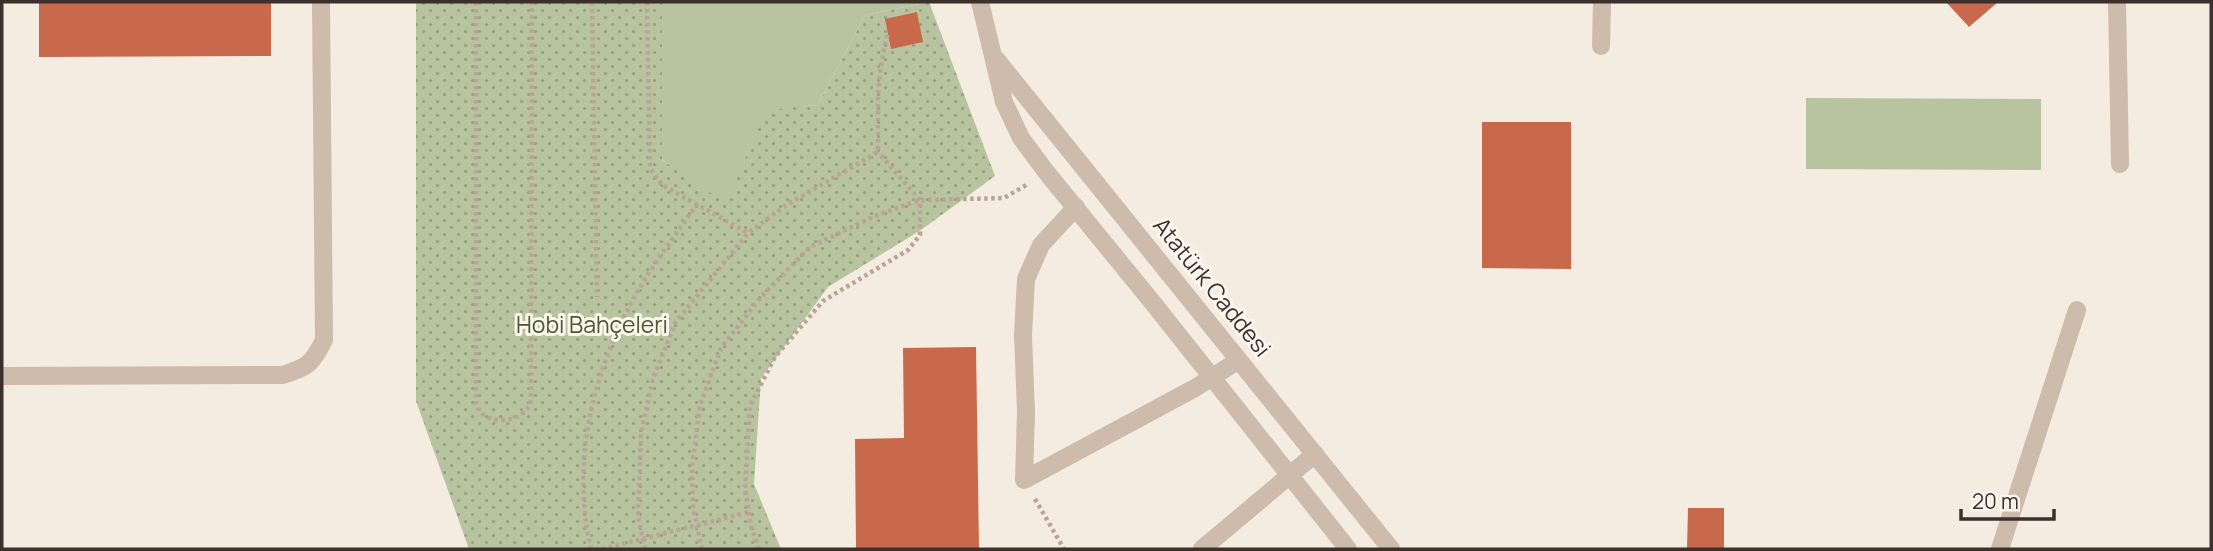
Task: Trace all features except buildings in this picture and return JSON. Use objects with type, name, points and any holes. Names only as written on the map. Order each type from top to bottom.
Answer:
[{"type":"street","points":[[2,376],[283,375],[306,368],[314,361],[324,341],[321,2]]},
{"type":"street","name":"Atatürk Caddesi","points":[[980,2],[1004,102],[1021,138],[1348,549]]},
{"type":"street","points":[[1601,46],[1602,2]]},
{"type":"street","points":[[2117,2],[2120,164]]},
{"type":"street","name":"Atatürk Caddesi","points":[[993,56],[1391,549]]},
{"type":"street","points":[[1076,207],[1041,245],[1026,279],[1023,335],[1026,412],[1024,480],[1195,388],[1239,360]]},
{"type":"street","points":[[2000,549],[2077,310]]},
{"type":"street","points":[[1202,549],[1315,454]]},
{"type":"path","points":[[476,2],[476,403],[478,412],[485,418],[498,419],[523,415],[529,409],[531,401],[532,2]]},
{"type":"path","points":[[592,2],[597,297]]},
{"type":"path","points":[[647,2],[650,168],[662,185],[748,233]]},
{"type":"path","points":[[759,549],[746,489],[750,406],[775,357],[824,301],[908,250],[920,235],[920,200],[878,152],[878,81],[880,61],[888,34]]},
{"type":"path","points":[[645,549],[638,516],[641,433],[653,379],[675,323],[748,233],[788,204],[878,152]]},
{"type":"path","points":[[702,549],[693,507],[692,468],[701,405],[721,348],[760,298],[810,247],[875,216],[920,200],[1004,198],[1047,173]]},
{"type":"path","points":[[591,549],[586,528],[582,475],[586,436],[608,351],[645,279],[697,204]]},
{"type":"path","points":[[1024,480],[1064,549]]},
{"type":"path","points":[[601,549],[749,512]]},
{"type":"green space","name":"Hobi Bahçeleri","points":[[416,2],[662,2],[662,160],[726,203],[766,110],[818,105],[865,15],[929,2],[995,176],[921,230],[828,287],[761,378],[754,484],[781,549],[469,549],[416,401]]},
{"type":"green space","points":[[662,2],[929,2],[865,15],[818,105],[766,111],[726,204],[662,160]]},
{"type":"green space","points":[[1806,98],[2041,99],[2041,170],[1806,169]]}]
